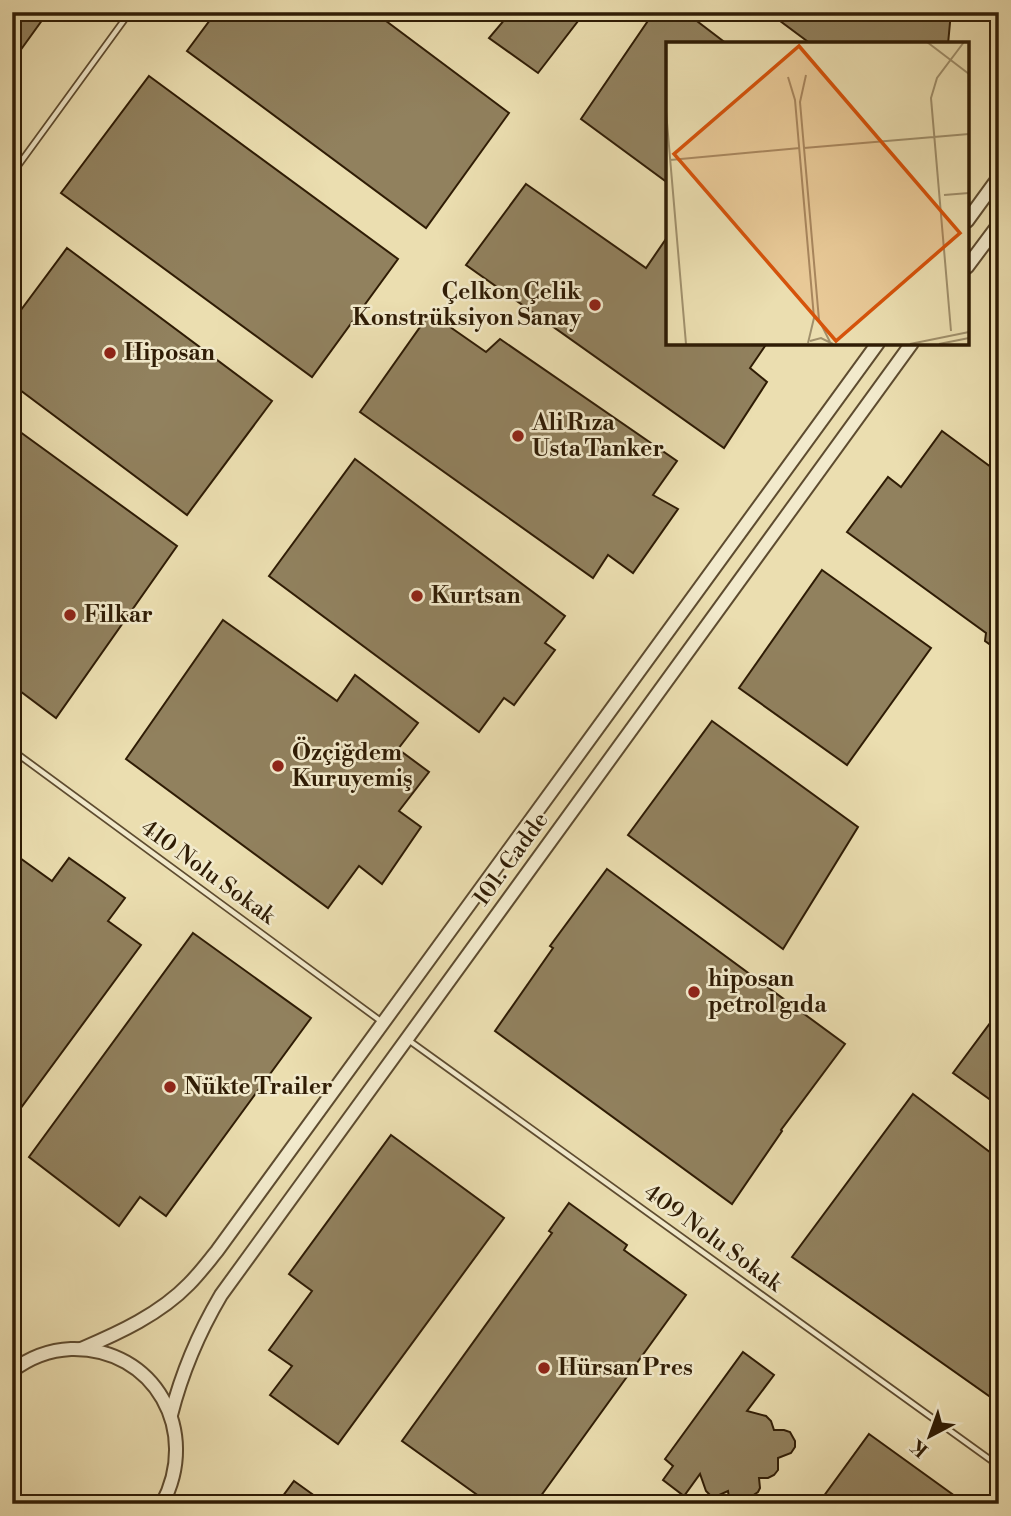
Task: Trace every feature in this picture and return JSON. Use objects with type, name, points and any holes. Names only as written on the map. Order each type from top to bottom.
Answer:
[{"type":"street","points":[[969,218],[999,177]]},
{"type":"street","points":[[969,264],[999,224]]},
{"type":"street","name":"101. Cadde","points":[[81,1349],[114,1334],[172,1299],[217,1251],[877,345]]},
{"type":"street","name":"101. Cadde","points":[[171,1415],[195,1342],[221,1296],[911,345]]},
{"type":"street","points":[[12,1371],[32,1358],[65,1349],[81,1349],[114,1356],[143,1374],[164,1400],[177,1440],[177,1463],[162,1504]]},
{"type":"lane","points":[[12,174],[130,12]]},
{"type":"lane","name":"410 Nolu Sokak","points":[[12,750],[382,1022]]},
{"type":"lane","name":"409 Nolu Sokak","points":[[406,1039],[999,1466]]},
{"type":"building","points":[[12,12],[48,12],[12,62]]},
{"type":"building","points":[[216,12],[374,12],[509,113],[426,228],[187,51]]},
{"type":"building","points":[[511,12],[585,12],[538,73],[489,38]]},
{"type":"building","points":[[654,12],[685,12],[724,42],[666,42],[666,182],[581,119]]},
{"type":"building","points":[[768,12],[951,12],[948,42],[808,42]]},
{"type":"building","points":[[149,76],[398,259],[312,377],[61,193]]},
{"type":"building","name":"Çelkon Çelik Konstrüksiyon Sanay","points":[[526,184],[646,268],[666,239],[666,345],[766,345],[750,368],[767,382],[724,448],[466,265]]},
{"type":"building","name":"Hiposan","points":[[67,248],[272,401],[187,515],[12,384],[12,322]]},
{"type":"building","name":"Ali Rıza Usta Tanker","points":[[430,313],[486,352],[500,339],[677,461],[653,495],[678,509],[633,573],[608,555],[593,578],[360,412]]},
{"type":"building","name":"Filkar","points":[[12,426],[177,546],[56,718],[12,685]]},
{"type":"building","points":[[942,431],[999,473],[999,651],[985,641],[986,633],[847,532],[888,477],[901,487]]},
{"type":"building","name":"Kurtsan","points":[[355,459],[565,616],[545,643],[555,650],[514,705],[504,698],[479,732],[269,576]]},
{"type":"building","points":[[822,570],[931,648],[847,765],[739,688]]},
{"type":"building","name":"Özçiğdem Kuruyemiş","points":[[223,620],[337,701],[355,675],[418,723],[398,749],[429,772],[399,811],[421,827],[382,884],[359,866],[328,908],[126,759]]},
{"type":"building","points":[[712,721],[858,827],[783,949],[628,835]]},
{"type":"building","points":[[20,858],[52,881],[69,858],[103,882],[125,898],[108,921],[141,945],[12,1120],[12,868]]},
{"type":"building","points":[[607,869],[845,1044],[781,1130],[732,1204],[495,1031],[553,948],[550,946]]},
{"type":"building","name":"Nükte Trailer","points":[[193,933],[311,1018],[166,1216],[140,1197],[119,1226],[29,1157]]},
{"type":"building","points":[[999,1011],[999,1106],[953,1073]]},
{"type":"building","points":[[913,1094],[999,1159],[999,1403],[792,1257]]},
{"type":"building","points":[[391,1135],[504,1218],[338,1444],[270,1395],[292,1366],[269,1350],[312,1291],[289,1274]]},
{"type":"building","name":"Hürsan Pres","points":[[569,1203],[627,1245],[624,1250],[686,1295],[535,1504],[490,1504],[402,1441],[552,1233],[549,1231]]},
{"type":"building","points":[[743,1352],[774,1375],[747,1411],[766,1416],[774,1430],[790,1432],[795,1447],[791,1453],[778,1458],[778,1470],[774,1475],[759,1478],[760,1488],[749,1498],[748,1504],[730,1504],[728,1491],[717,1496],[710,1495],[700,1474],[684,1496],[663,1480],[673,1466],[665,1459]]},
{"type":"building","points":[[869,1434],[966,1504],[818,1504]]},
{"type":"building","points":[[294,1481],[326,1504],[277,1504]]},
{"type":"place","name":"Çelkon Çelik Konstrüksiyon Sanay","points":[[595,305]]},
{"type":"place","name":"Hiposan","points":[[110,353]]},
{"type":"place","name":"Ali Rıza Usta Tanker","points":[[518,436]]},
{"type":"place","name":"Kurtsan","points":[[417,596]]},
{"type":"place","name":"Filkar","points":[[70,615]]},
{"type":"place","name":"Özçiğdem Kuruyemiş","points":[[278,766]]},
{"type":"place","name":"hiposan petrol gıda","points":[[694,992]]},
{"type":"place","name":"Nükte Trailer","points":[[170,1087]]},
{"type":"place","name":"Hürsan Pres","points":[[544,1368]]}]
